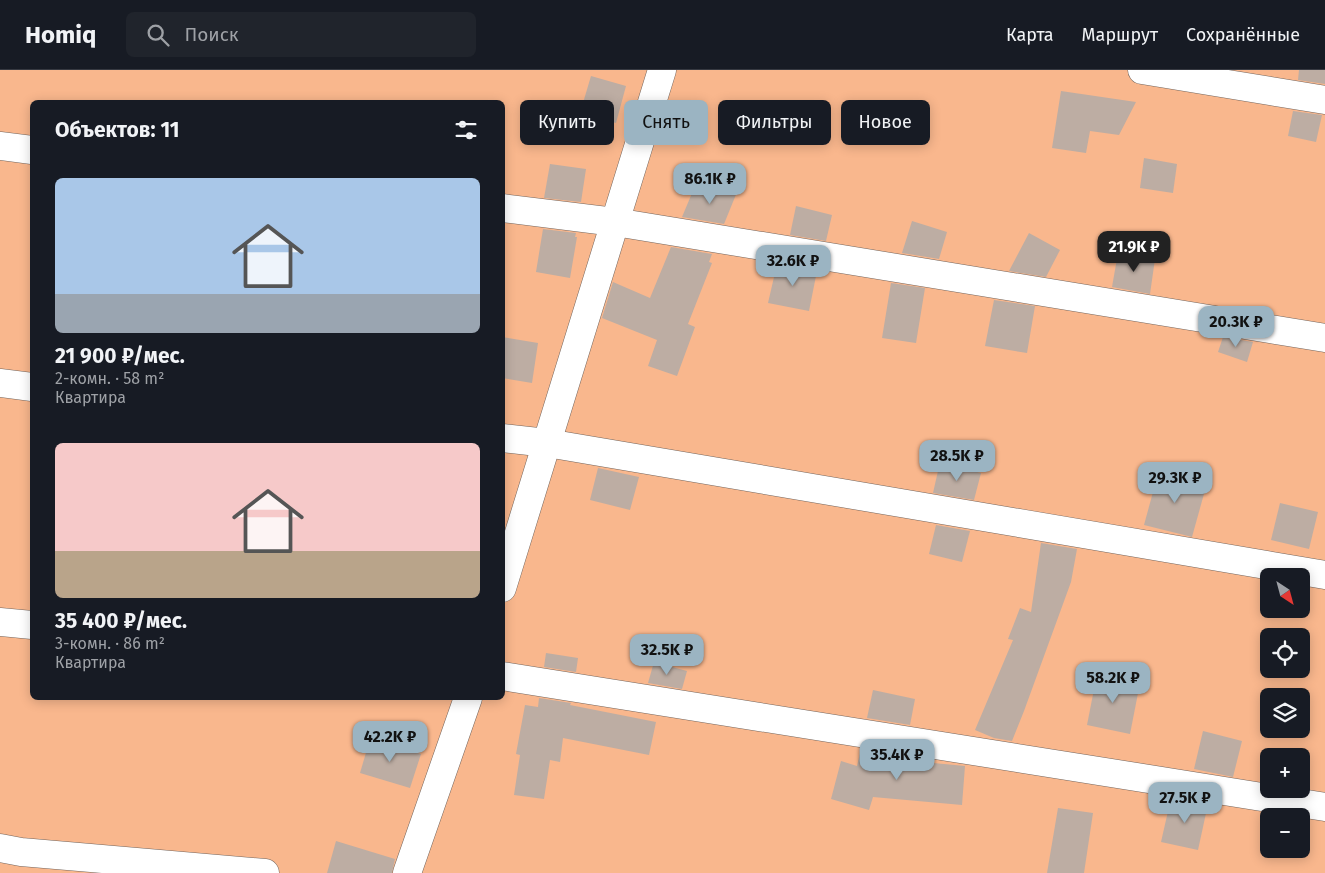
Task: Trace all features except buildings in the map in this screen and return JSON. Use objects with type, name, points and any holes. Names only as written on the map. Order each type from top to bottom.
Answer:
[{"type":"lane","points":[[505,579],[662,70]]},
{"type":"lane","points":[[1142,70],[1325,100]]},
{"type":"lane","points":[[0,146],[30,150]]},
{"type":"lane","points":[[505,208],[615,222],[1325,338]]},
{"type":"lane","points":[[0,383],[30,387]]},
{"type":"lane","points":[[505,438],[548,443],[1325,575]]},
{"type":"lane","points":[[0,622],[30,626]]},
{"type":"lane","points":[[505,676],[1325,808]]},
{"type":"lane","points":[[407,873],[467,700]]},
{"type":"lane","points":[[0,848],[21,852],[265,873]]},
{"type":"shaded area","points":[[0,70],[1325,70],[1325,873],[0,873]]}]
